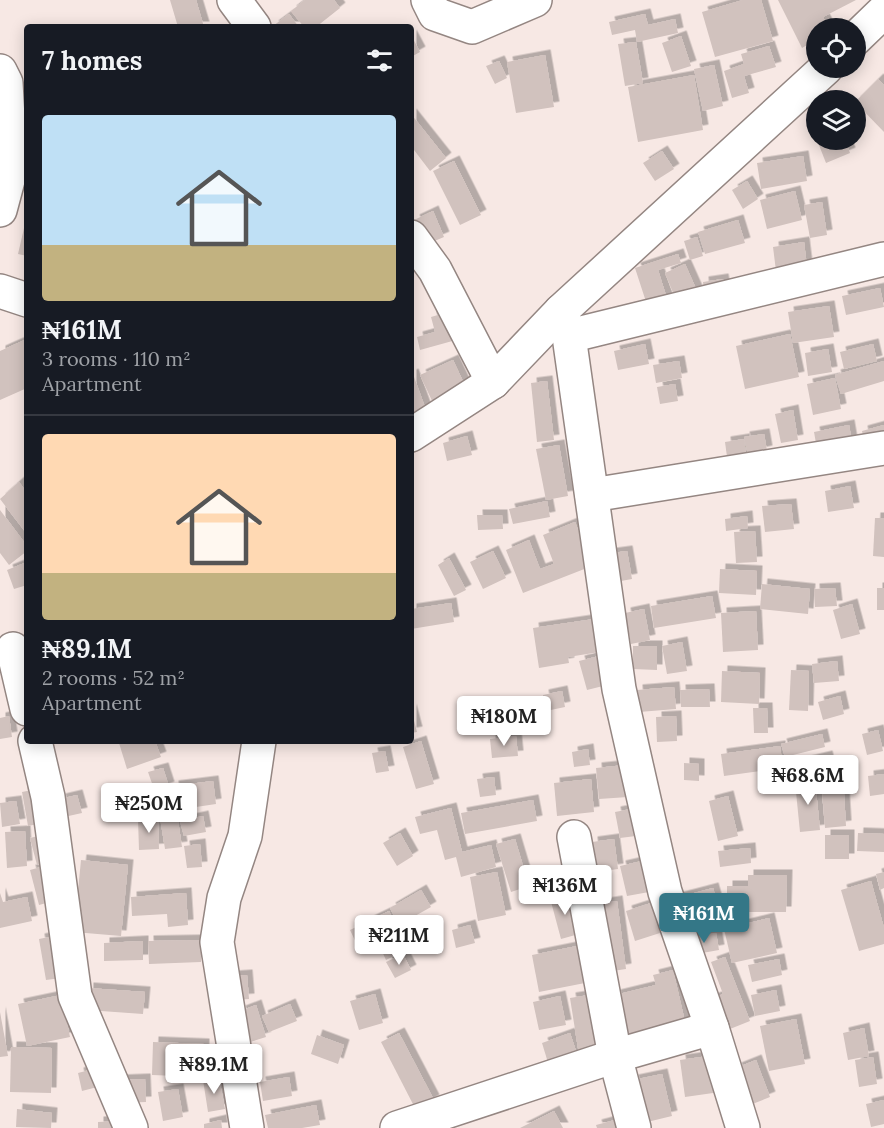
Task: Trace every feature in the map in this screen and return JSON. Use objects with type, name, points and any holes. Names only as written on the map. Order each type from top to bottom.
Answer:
[{"type":"street","points":[[234,0],[252,24]]},
{"type":"street","points":[[428,0],[435,14],[472,27],[536,0]]},
{"type":"street","points":[[866,28],[884,11]]},
{"type":"street","points":[[0,71],[6,83],[11,169],[0,210]]},
{"type":"street","points":[[414,433],[493,382],[565,324],[816,78]]},
{"type":"street","points":[[414,241],[435,270],[493,382]]},
{"type":"street","points":[[565,324],[884,259]]},
{"type":"street","points":[[0,291],[24,299]]},
{"type":"street","points":[[565,324],[619,689],[665,892],[712,1028],[743,1128]]},
{"type":"street","points":[[592,495],[884,448]]},
{"type":"street","points":[[13,648],[24,696]]},
{"type":"street","points":[[36,744],[48,797],[75,996],[131,1128]]},
{"type":"street","points":[[247,1128],[217,942],[224,898],[245,836],[259,744]]},
{"type":"street","points":[[574,837],[615,1056],[634,1128]]},
{"type":"street","points":[[397,1128],[615,1056],[712,1028]]},
{"type":"building","points":[[170,0],[196,0],[203,24],[177,24]]},
{"type":"building","points":[[305,0],[334,0],[340,8],[320,24],[302,24],[291,11]]},
{"type":"building","points":[[743,0],[761,0],[773,41],[715,57],[702,12]]},
{"type":"building","points":[[778,0],[856,0],[824,18],[806,18],[806,46],[802,48]]},
{"type":"building","points":[[289,14],[297,24],[276,24]]},
{"type":"building","points":[[645,14],[648,25],[675,19],[678,33],[637,42],[635,30],[612,35],[609,22]]},
{"type":"building","points":[[681,36],[691,66],[672,72],[662,43]]},
{"type":"building","points":[[414,41],[420,52],[414,55]]},
{"type":"building","points":[[636,42],[643,83],[625,86],[618,44]]},
{"type":"building","points":[[769,46],[776,67],[744,76],[749,93],[732,98],[724,71],[744,64],[741,54]]},
{"type":"building","points":[[545,55],[554,107],[516,113],[507,62]]},
{"type":"building","points":[[499,61],[507,78],[495,84],[486,66]]},
{"type":"building","points":[[714,65],[723,106],[703,111],[694,69]]},
{"type":"building","points":[[694,75],[703,130],[638,142],[628,87]]},
{"type":"building","points":[[878,79],[884,85],[884,132],[866,113],[866,91]]},
{"type":"building","points":[[414,118],[446,158],[430,171],[414,150]]},
{"type":"building","points":[[821,150],[849,150],[850,153],[826,163]]},
{"type":"building","points":[[662,151],[674,169],[655,181],[643,163]]},
{"type":"building","points":[[803,156],[807,181],[761,189],[757,163]]},
{"type":"building","points":[[454,161],[481,215],[460,225],[433,171]]},
{"type":"building","points":[[747,181],[758,199],[743,209],[732,190]]},
{"type":"building","points":[[795,191],[802,220],[767,229],[760,200]]},
{"type":"building","points":[[822,202],[827,235],[810,238],[804,205]]},
{"type":"building","points":[[433,211],[444,237],[425,245],[414,220]]},
{"type":"building","points":[[738,220],[745,243],[705,254],[698,232]]},
{"type":"building","points":[[24,228],[24,255],[18,254]]},
{"type":"building","points":[[697,237],[703,256],[690,260],[684,241]]},
{"type":"building","points":[[804,242],[808,275],[777,279],[773,247]]},
{"type":"building","points":[[678,254],[681,263],[658,270],[669,305],[649,311],[635,268]]},
{"type":"building","points":[[685,264],[697,291],[676,300],[665,273]]},
{"type":"building","points":[[723,279],[726,296],[705,300],[703,282]]},
{"type":"building","points":[[880,288],[884,307],[846,315],[842,296]]},
{"type":"building","points":[[829,306],[834,337],[793,343],[788,312]]},
{"type":"building","points":[[448,312],[456,340],[420,350],[417,337],[435,332],[431,317]]},
{"type":"building","points":[[790,334],[799,377],[745,389],[736,346]]},
{"type":"building","points":[[24,340],[24,389],[0,400],[0,351]]},
{"type":"building","points":[[645,344],[649,364],[618,370],[614,351]]},
{"type":"building","points":[[873,344],[877,361],[844,369],[840,352]]},
{"type":"building","points":[[828,349],[832,372],[808,376],[805,353]]},
{"type":"building","points":[[453,360],[473,403],[440,418],[420,375]]},
{"type":"building","points":[[679,361],[682,378],[656,383],[653,365]]},
{"type":"building","points":[[884,361],[884,381],[841,394],[835,375]]},
{"type":"building","points":[[414,377],[426,410],[414,415]]},
{"type":"building","points":[[835,378],[841,409],[813,415],[807,384]]},
{"type":"building","points":[[547,381],[554,440],[537,442],[531,383]]},
{"type":"building","points":[[675,384],[678,401],[660,404],[657,387]]},
{"type":"building","points":[[793,410],[798,440],[781,443],[775,414]]},
{"type":"building","points":[[849,425],[854,454],[819,460],[814,432]]},
{"type":"building","points":[[884,425],[884,445],[866,449],[862,431]]},
{"type":"building","points":[[764,434],[767,451],[748,455],[744,437]]},
{"type":"building","points":[[467,436],[472,455],[447,461],[443,443]]},
{"type":"building","points":[[744,439],[749,476],[730,479],[725,442]]},
{"type":"building","points":[[559,445],[568,496],[546,500],[536,449]]},
{"type":"building","points":[[19,482],[24,489],[24,530],[0,499]]},
{"type":"building","points":[[850,486],[854,508],[828,512],[825,491]]},
{"type":"building","points":[[547,501],[550,517],[513,524],[509,509]]},
{"type":"building","points":[[791,504],[794,529],[765,532],[762,506]]},
{"type":"building","points":[[0,510],[24,542],[24,553],[9,565],[0,553]]},
{"type":"building","points":[[477,515],[502,515],[503,529],[478,530]]},
{"type":"building","points":[[747,516],[748,528],[726,531],[725,519]]},
{"type":"building","points":[[875,518],[884,518],[884,557],[873,556]]},
{"type":"building","points":[[575,522],[592,566],[523,593],[506,550],[529,540],[540,569],[554,564],[543,535]]},
{"type":"building","points":[[755,531],[757,562],[736,563],[734,532]]},
{"type":"building","points":[[493,551],[506,578],[483,589],[470,562]]},
{"type":"building","points":[[627,551],[632,579],[610,583],[605,554]]},
{"type":"building","points":[[449,558],[466,590],[454,596],[438,565]]},
{"type":"building","points":[[24,563],[24,586],[14,589],[7,570]]},
{"type":"building","points":[[720,569],[757,571],[756,595],[719,593]]},
{"type":"building","points":[[762,584],[810,589],[808,614],[760,609]]},
{"type":"building","points":[[835,588],[837,606],[815,607],[814,589]]},
{"type":"building","points":[[877,588],[884,588],[884,610],[877,610]]},
{"type":"building","points":[[712,596],[716,618],[654,628],[651,606]]},
{"type":"building","points":[[451,603],[454,622],[414,629],[414,609]]},
{"type":"building","points":[[852,604],[860,634],[841,639],[833,610]]},
{"type":"building","points":[[644,609],[650,640],[631,644],[625,613]]},
{"type":"building","points":[[756,611],[758,650],[723,652],[721,613]]},
{"type":"building","points":[[601,618],[606,651],[568,657],[569,663],[539,668],[533,628]]},
{"type":"building","points":[[682,642],[687,671],[667,674],[662,646]]},
{"type":"building","points":[[633,646],[657,646],[657,670],[633,669]]},
{"type":"building","points":[[603,655],[611,684],[587,690],[579,661]]},
{"type":"building","points":[[837,661],[839,681],[814,683],[812,664]]},
{"type":"building","points":[[791,670],[809,671],[808,711],[789,710]]},
{"type":"building","points":[[722,671],[760,673],[759,704],[721,702]]},
{"type":"building","points":[[674,687],[676,709],[639,712],[637,690]]},
{"type":"building","points":[[709,689],[710,707],[681,707],[680,690]]},
{"type":"building","points":[[562,691],[565,707],[546,711],[543,695]]},
{"type":"building","points":[[840,696],[844,714],[823,720],[818,702]]},
{"type":"building","points":[[753,708],[767,708],[768,733],[754,733]]},
{"type":"building","points":[[9,716],[12,737],[0,739],[0,718]]},
{"type":"building","points":[[676,716],[677,741],[657,742],[656,717]]},
{"type":"building","points":[[878,730],[883,751],[867,755],[862,734]]},
{"type":"building","points":[[822,734],[825,747],[785,757],[781,744]]},
{"type":"building","points":[[516,736],[518,756],[492,758],[490,739]]},
{"type":"building","points":[[421,741],[434,784],[416,789],[403,747]]},
{"type":"building","points":[[119,744],[156,744],[161,757],[127,769]]},
{"type":"building","points":[[780,746],[783,768],[724,776],[721,754]]},
{"type":"building","points":[[588,749],[590,765],[574,767],[572,752]]},
{"type":"building","points":[[385,751],[389,771],[376,773],[372,753]]},
{"type":"building","points":[[827,756],[831,772],[792,781],[789,765]]},
{"type":"building","points":[[684,763],[699,764],[699,781],[684,780]]},
{"type":"building","points":[[625,765],[628,797],[599,799],[596,768]]},
{"type":"building","points":[[163,768],[169,787],[155,792],[148,772]]},
{"type":"building","points":[[884,774],[884,794],[870,796],[868,776]]},
{"type":"building","points":[[494,777],[496,795],[480,797],[477,779]]},
{"type":"building","points":[[843,777],[846,826],[825,828],[821,779]]},
{"type":"building","points":[[591,779],[594,812],[557,816],[554,783]]},
{"type":"building","points":[[815,780],[820,830],[800,832],[795,782]]},
{"type":"building","points":[[213,781],[216,804],[176,810],[173,786]]},
{"type":"building","points":[[42,788],[48,822],[28,826],[22,792]]},
{"type":"building","points":[[77,795],[82,813],[64,817],[60,799]]},
{"type":"building","points":[[728,796],[738,836],[718,841],[709,801]]},
{"type":"building","points":[[533,800],[537,821],[465,834],[461,813]]},
{"type":"building","points":[[16,801],[20,824],[2,827],[0,803]]},
{"type":"building","points":[[451,808],[462,852],[491,845],[496,867],[461,877],[456,857],[445,860],[437,830],[420,834],[415,817]]},
{"type":"building","points":[[631,809],[636,836],[620,838],[615,812]]},
{"type":"building","points":[[177,814],[182,847],[165,849],[160,817]]},
{"type":"building","points":[[203,816],[206,832],[184,836],[180,821]]},
{"type":"building","points":[[158,818],[159,849],[139,850],[138,819]]},
{"type":"building","points":[[25,831],[27,866],[7,868],[5,832]]},
{"type":"building","points":[[400,833],[413,856],[397,866],[383,843]]},
{"type":"building","points":[[858,833],[884,834],[884,852],[857,851]]},
{"type":"building","points":[[46,834],[53,861],[37,865],[30,838]]},
{"type":"building","points":[[825,835],[849,835],[849,859],[825,859]]},
{"type":"building","points":[[515,839],[529,886],[511,892],[496,844]]},
{"type":"building","points":[[614,839],[618,869],[596,872],[592,842]]},
{"type":"building","points":[[200,844],[202,867],[187,868],[184,846]]},
{"type":"building","points":[[750,848],[751,863],[720,867],[718,851]]},
{"type":"building","points":[[81,860],[128,865],[121,936],[74,932]]},
{"type":"building","points":[[642,861],[649,892],[627,896],[620,866]]},
{"type":"building","points":[[52,864],[61,899],[39,905],[30,870]]},
{"type":"building","points":[[497,872],[506,915],[478,921],[470,877]]},
{"type":"building","points":[[884,872],[884,888],[880,890],[876,874]]},
{"type":"building","points":[[748,875],[787,875],[786,912],[727,912],[727,886],[748,886]]},
{"type":"building","points":[[871,881],[884,928],[884,944],[859,951],[841,890]]},
{"type":"building","points":[[713,888],[722,920],[684,931],[675,898]]},
{"type":"building","points":[[421,890],[431,907],[399,925],[390,908]]},
{"type":"building","points":[[0,893],[3,902],[27,897],[32,921],[0,928]]},
{"type":"building","points":[[186,893],[188,925],[168,927],[167,914],[132,916],[131,897]]},
{"type":"building","points":[[569,893],[579,934],[561,939],[550,898]]},
{"type":"building","points":[[617,901],[626,969],[606,972],[598,904]]},
{"type":"building","points":[[651,903],[660,933],[635,941],[626,911]]},
{"type":"building","points":[[389,911],[401,938],[388,943],[394,956],[386,960],[379,945],[361,953],[350,930]]},
{"type":"building","points":[[769,918],[777,953],[732,963],[724,929]]},
{"type":"building","points":[[470,925],[475,943],[456,948],[452,930]]},
{"type":"building","points":[[716,933],[719,950],[691,955],[689,938]]},
{"type":"building","points":[[54,936],[61,978],[46,980],[39,939]]},
{"type":"building","points":[[201,940],[201,962],[149,964],[148,941]]},
{"type":"building","points":[[143,941],[143,960],[104,961],[104,943]]},
{"type":"building","points":[[577,946],[585,983],[539,992],[532,955]]},
{"type":"building","points":[[403,954],[411,970],[395,978],[386,962]]},
{"type":"building","points":[[725,957],[750,1021],[720,1033],[707,1001],[723,994],[711,962]]},
{"type":"building","points":[[779,959],[782,975],[752,982],[748,965]]},
{"type":"building","points":[[673,970],[689,1039],[628,1054],[615,995],[656,985],[653,975]]},
{"type":"building","points":[[247,975],[249,999],[234,1000],[233,976]]},
{"type":"building","points":[[88,988],[145,992],[143,1014],[87,1010]]},
{"type":"building","points":[[776,990],[780,1011],[755,1016],[751,995]]},
{"type":"building","points":[[375,994],[383,1023],[359,1030],[350,1001]]},
{"type":"building","points":[[61,995],[70,1037],[27,1046],[18,1004]]},
{"type":"building","points":[[589,995],[599,1058],[580,1061],[570,998]]},
{"type":"building","points":[[560,996],[566,1025],[539,1030],[533,1002]]},
{"type":"building","points":[[290,1004],[297,1021],[269,1032],[262,1016]]},
{"type":"building","points":[[256,1005],[266,1037],[250,1042],[240,1011]]},
{"type":"building","points":[[0,1012],[8,1056],[0,1057]]},
{"type":"building","points":[[796,1019],[805,1064],[769,1071],[760,1026]]},
{"type":"building","points":[[864,1028],[869,1056],[848,1060],[843,1033]]},
{"type":"building","points":[[399,1033],[434,1100],[416,1110],[381,1042]]},
{"type":"building","points":[[570,1033],[582,1069],[553,1079],[542,1043]]},
{"type":"building","points":[[317,1035],[344,1045],[338,1064],[311,1054]]},
{"type":"building","points":[[153,1042],[204,1044],[203,1077],[152,1075]]},
{"type":"building","points":[[11,1047],[52,1048],[51,1093],[10,1092]]},
{"type":"building","points":[[715,1055],[720,1092],[685,1097],[680,1060]]},
{"type":"building","points":[[873,1057],[877,1084],[859,1087],[855,1060]]},
{"type":"building","points":[[756,1060],[770,1097],[750,1105],[736,1068]]},
{"type":"building","points":[[101,1067],[105,1085],[82,1091],[78,1073]]},
{"type":"building","points":[[662,1074],[672,1116],[643,1123],[633,1080]]},
{"type":"building","points":[[289,1077],[292,1096],[263,1101],[260,1082]]},
{"type":"building","points":[[219,1078],[225,1109],[208,1112],[203,1080]]},
{"type":"building","points":[[145,1079],[146,1102],[120,1103],[120,1080]]},
{"type":"building","points":[[178,1089],[183,1117],[163,1121],[158,1092]]},
{"type":"building","points":[[884,1100],[884,1124],[871,1127],[866,1104]]},
{"type":"building","points":[[316,1105],[320,1125],[302,1128],[268,1128],[265,1115]]},
{"type":"building","points":[[17,1109],[52,1113],[51,1128],[16,1127]]},
{"type":"building","points":[[554,1111],[563,1128],[520,1128]]},
{"type":"building","points":[[221,1120],[222,1128],[204,1128],[204,1124]]},
{"type":"building","points":[[615,1120],[618,1128],[597,1128],[596,1125]]},
{"type":"building","points":[[119,1121],[119,1128],[98,1128],[98,1122]]}]
